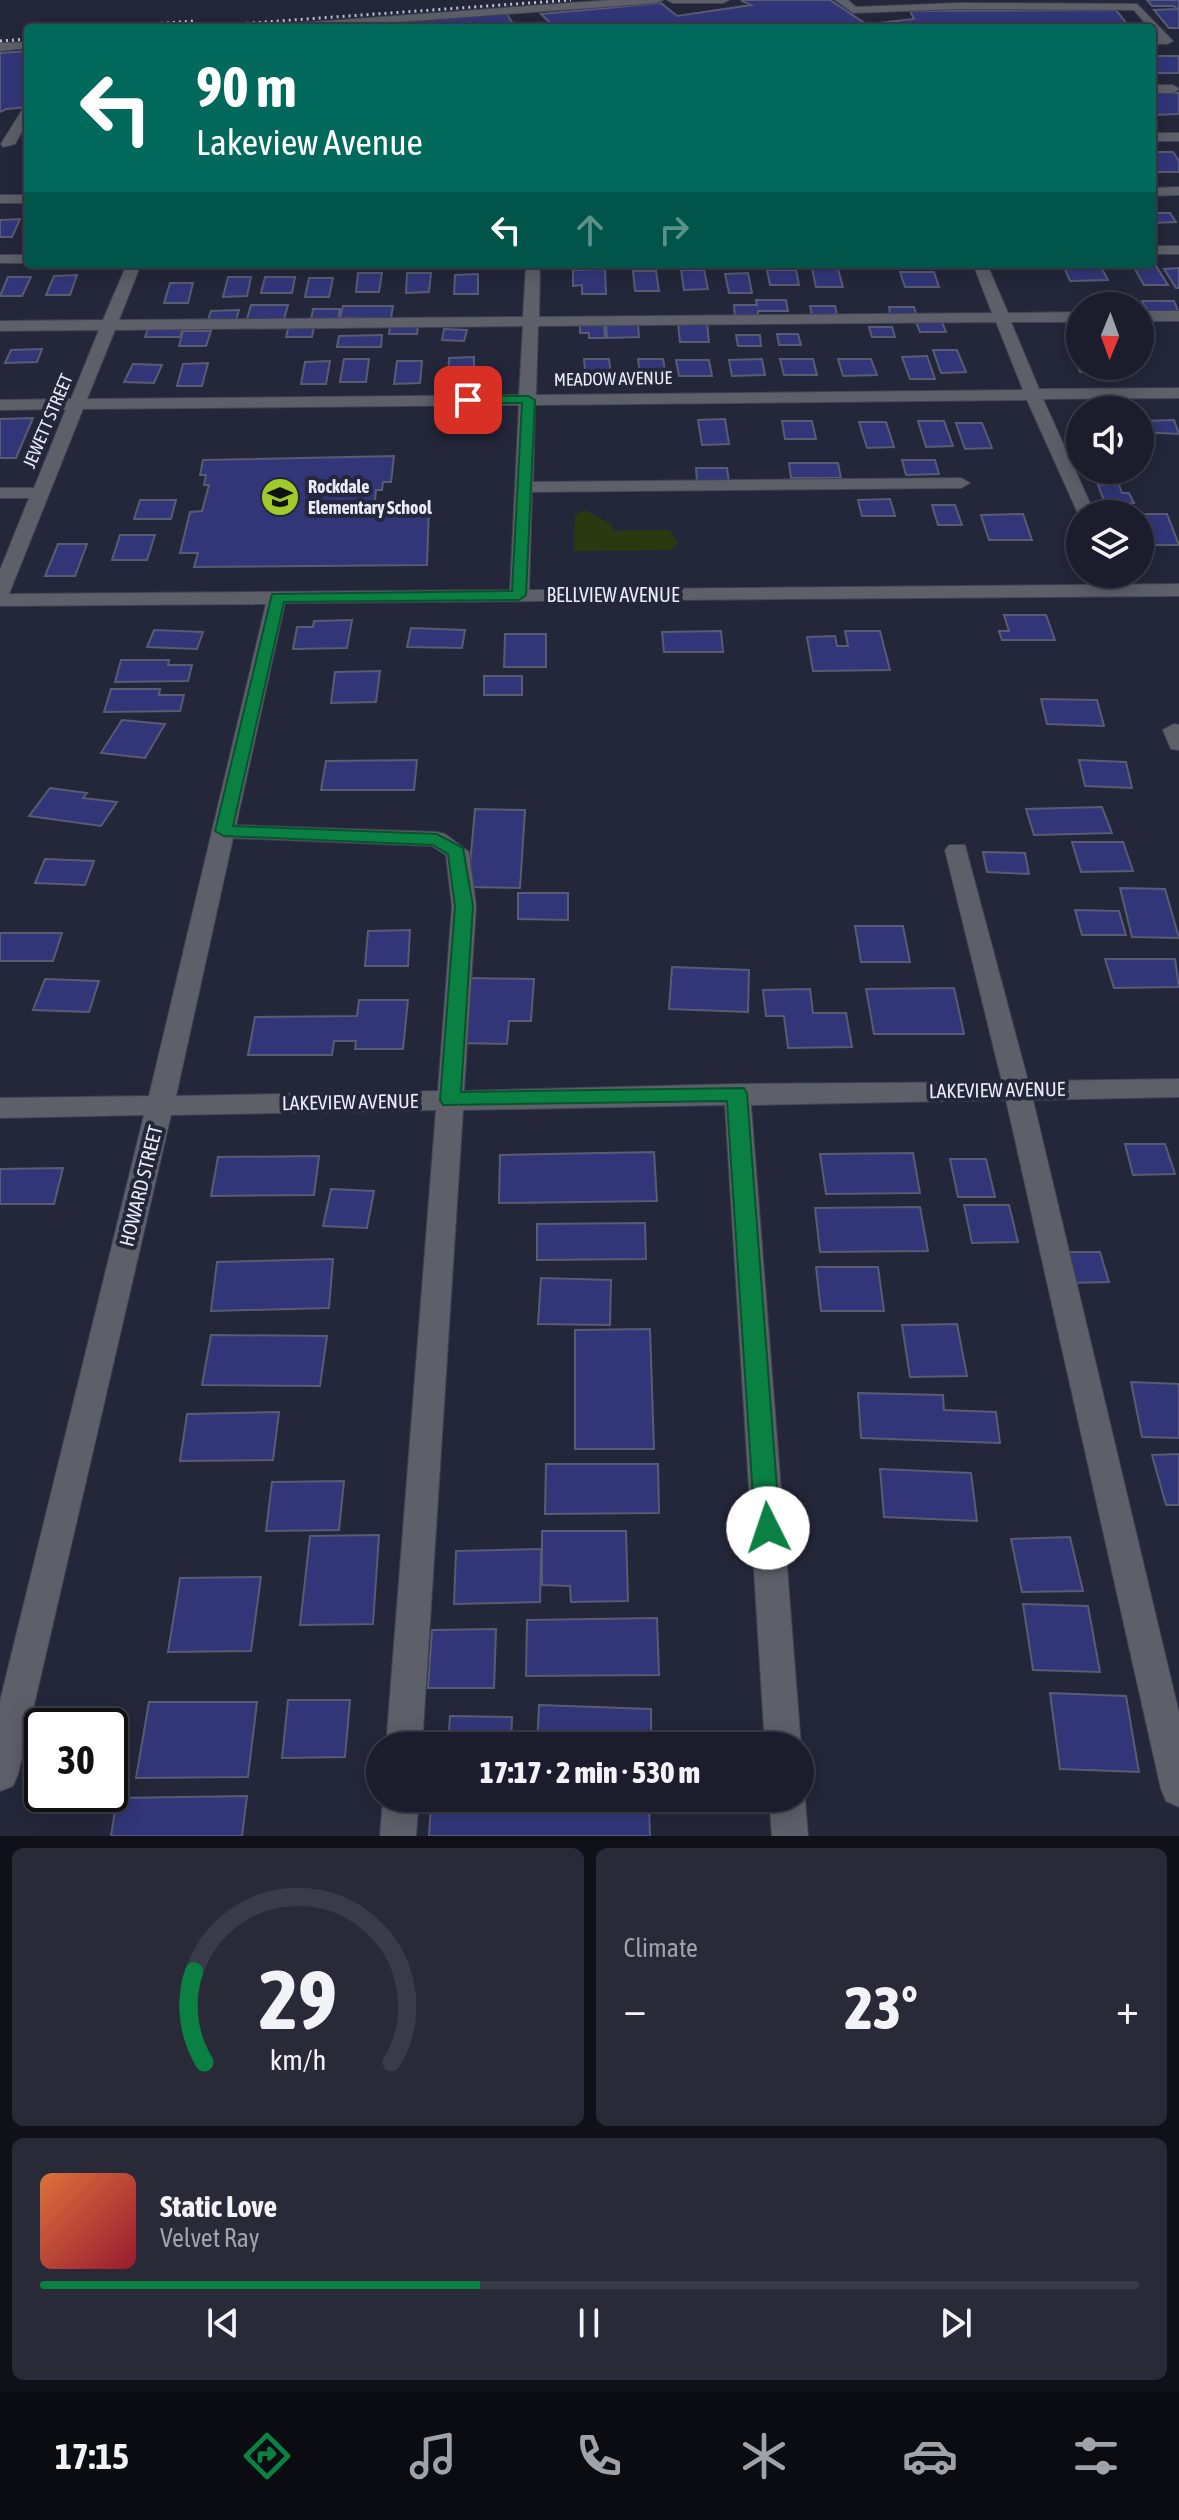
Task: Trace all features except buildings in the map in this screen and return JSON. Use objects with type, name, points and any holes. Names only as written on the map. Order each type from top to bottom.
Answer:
[{"type":"street","points":[[343,24],[524,14],[657,0]]},
{"type":"street","points":[[673,0],[723,0]]},
{"type":"street","points":[[841,0],[853,10],[1137,7],[1152,24]]},
{"type":"street","points":[[1064,0],[1080,6]]},
{"type":"street","points":[[1156,29],[1167,41],[1156,41]]},
{"type":"street","points":[[0,47],[24,45]]},
{"type":"street","points":[[1156,89],[1173,89]]},
{"type":"street","points":[[7,142],[24,116]]},
{"type":"street","points":[[1156,137],[1179,137]]},
{"type":"street","points":[[1156,192],[1179,191]]},
{"type":"street","points":[[0,199],[24,199]]},
{"type":"street","points":[[1156,250],[1179,250]]},
{"type":"street","points":[[0,259],[24,259]]},
{"type":"street","name":"JEWETT STREET","points":[[0,593],[132,268]]},
{"type":"street","points":[[519,595],[533,268]]},
{"type":"street","points":[[982,268],[1080,500]]},
{"type":"street","points":[[1154,316],[1179,316]]},
{"type":"street","points":[[0,326],[1066,317]]},
{"type":"street","name":"MEADOW AVENUE","points":[[0,405],[1179,393]]},
{"type":"street","points":[[524,487],[961,483]]},
{"type":"street","points":[[0,493],[39,493]]},
{"type":"street","name":"BELLVIEW AVENUE","points":[[0,600],[1179,590]]},
{"type":"street","name":"HOWARD STREET","points":[[0,1774],[160,1106],[277,597]]},
{"type":"street","points":[[224,831],[437,839],[457,852],[464,906],[405,1732]]},
{"type":"street","points":[[957,850],[1017,1089],[1179,1789]]},
{"type":"street","name":"LAKEVIEW AVENUE","points":[[0,1108],[737,1093],[1179,1088]]},
{"type":"street","points":[[737,1093],[782,1732]]},
{"type":"street","points":[[398,1836],[400,1812]]},
{"type":"street","points":[[788,1812],[790,1836]]},
{"type":"green space","points":[[585,510],[611,524],[614,531],[669,530],[678,542],[670,550],[574,551],[575,515]]},
{"type":"railway","points":[[237,24],[571,0]]},
{"type":"railway","points":[[151,24],[194,21]]},
{"type":"railway","points":[[0,41],[24,39]]},
{"type":"place","name":"Rockdale Elementary School","points":[[280,497]]},
{"type":"route","points":[[468,400],[528,400],[519,595],[277,597],[224,831],[437,839],[457,852],[464,906],[450,1100],[737,1093],[768,1528]]}]
